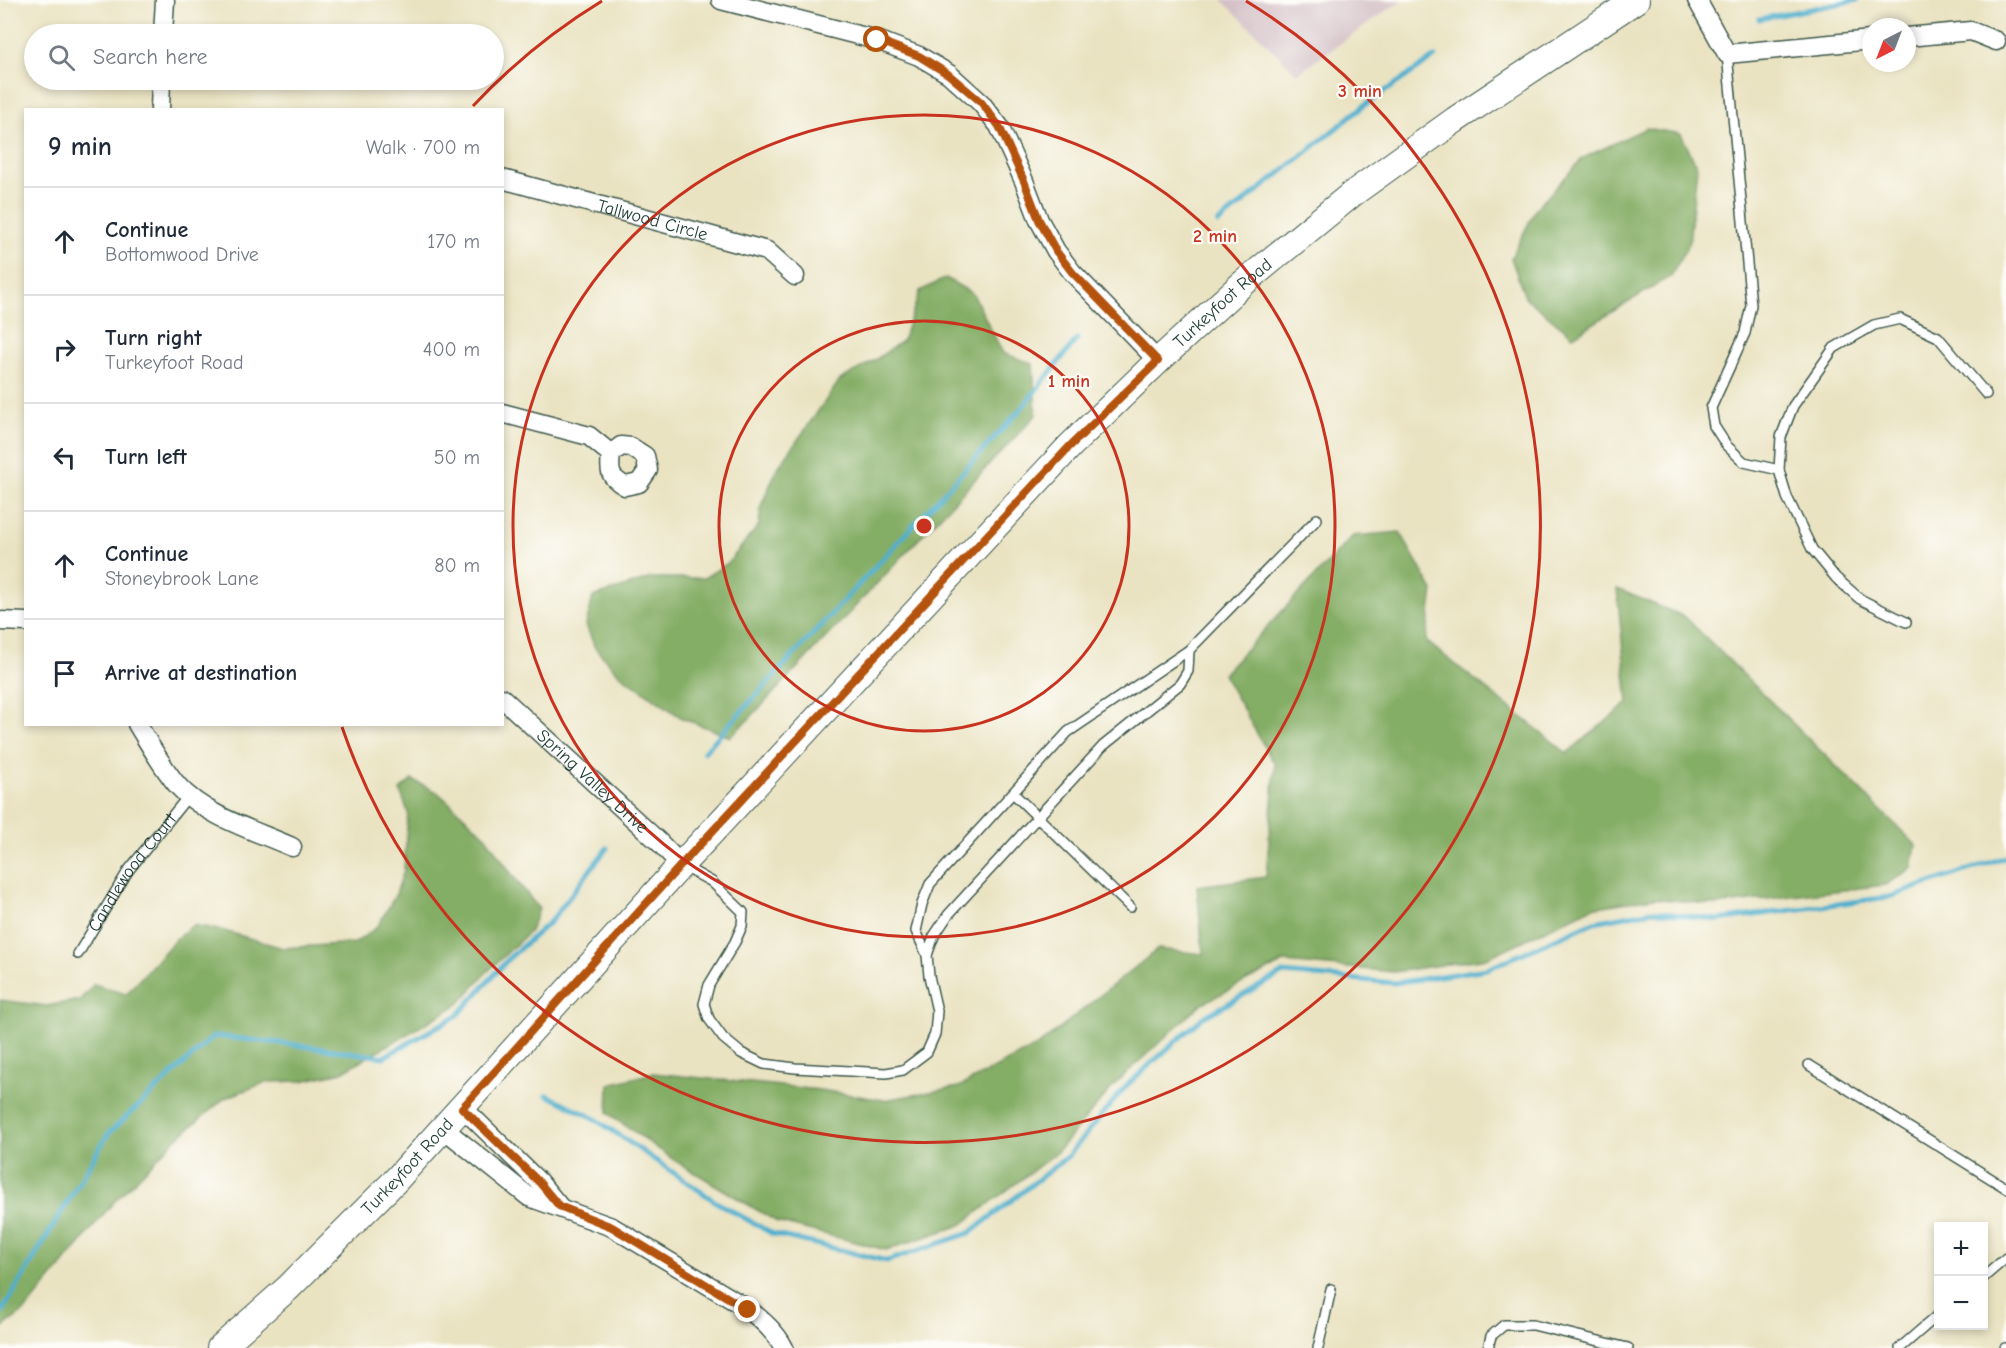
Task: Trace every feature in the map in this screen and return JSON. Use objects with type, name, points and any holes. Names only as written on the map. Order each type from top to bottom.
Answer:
[{"type":"main road","name":"Turkeyfoot Road","points":[[220,1348],[288,1288],[396,1180],[681,865],[1070,446],[1209,312],[1352,194],[1464,114],[1636,0]]},
{"type":"street","points":[[164,24],[165,0]]},
{"type":"street","points":[[721,0],[877,40],[919,56],[948,74],[981,102],[999,126],[1039,220],[1056,251],[1072,272],[1158,361]]},
{"type":"street","points":[[1697,0],[1728,54],[1862,41]]},
{"type":"street","points":[[1916,36],[1971,31],[1996,41]]},
{"type":"street","points":[[160,108],[161,90]]},
{"type":"street","name":"Tallwood Circle","points":[[504,179],[767,251],[795,276]]},
{"type":"street","points":[[504,414],[589,436],[611,454]]},
{"type":"street","points":[[0,621],[24,622]]},
{"type":"street","name":"Spring Valley Drive","points":[[504,700],[659,842],[681,865]]},
{"type":"street","name":"Candlewood Court","points":[[138,726],[165,768],[189,795],[207,809],[292,847]]},
{"type":"street","points":[[462,1108],[539,1182],[559,1206]]},
{"type":"street","points":[[444,1129],[529,1197],[612,1227],[748,1310],[765,1323],[781,1341],[784,1348]]},
{"type":"lane","points":[[1728,54],[1751,305],[1745,333],[1711,408],[1714,426],[1727,446],[1744,462],[1779,470]]},
{"type":"lane","points":[[1906,622],[1860,599],[1836,578],[1812,549],[1786,497],[1779,470],[1781,437],[1792,406],[1834,348],[1874,325],[1900,319],[1938,337],[1986,394]]},
{"type":"lane","points":[[681,865],[712,882],[743,912],[742,926],[709,985],[704,1004],[709,1019],[723,1038],[741,1053],[764,1064],[886,1073],[903,1070],[927,1052],[935,1034],[937,1011],[928,976],[927,955],[916,931],[922,903],[930,884],[1068,732],[1189,650],[1317,519]]},
{"type":"lane","points":[[927,955],[934,936],[948,915],[1037,816],[1103,746],[1180,684],[1188,671],[1189,650]]},
{"type":"lane","points":[[1013,792],[1130,907]]},
{"type":"lane","name":"Candlewood Court","points":[[78,954],[128,871],[189,795]]},
{"type":"lane","points":[[1809,1065],[2006,1188]]},
{"type":"lane","points":[[1984,1276],[2006,1258]]},
{"type":"lane","points":[[1318,1348],[1330,1289]]},
{"type":"lane","points":[[1900,1348],[1934,1318]]},
{"type":"lane","points":[[1488,1348],[1491,1336],[1504,1325],[1533,1325],[1628,1348]]},
{"type":"shaded area","points":[[1222,0],[1402,0],[1297,74]]},
{"type":"green space","points":[[1646,128],[1681,134],[1697,167],[1689,243],[1671,276],[1573,336],[1525,297],[1511,258],[1536,209],[1583,158]]},
{"type":"green space","points":[[946,278],[973,294],[1003,353],[1033,364],[1036,415],[730,737],[682,718],[620,675],[595,648],[586,625],[593,597],[651,578],[704,578],[728,563],[759,525],[761,506],[777,469],[840,380],[875,360],[903,340],[920,291]]},
{"type":"green space","points":[[1400,532],[1433,591],[1426,641],[1567,753],[1628,703],[1617,589],[1685,617],[1916,845],[1912,868],[1885,885],[1716,905],[1653,898],[1591,908],[1487,958],[1394,972],[1284,962],[1201,1004],[1117,1082],[1056,1153],[961,1225],[886,1250],[777,1222],[674,1160],[608,1113],[609,1084],[653,1073],[820,1090],[884,1100],[959,1087],[1040,1044],[1158,949],[1203,954],[1197,886],[1266,877],[1275,765],[1223,674],[1353,536]]},
{"type":"green space","points":[[412,780],[437,792],[484,834],[539,909],[530,931],[485,974],[459,1004],[342,1072],[302,1081],[267,1082],[225,1098],[175,1140],[112,1204],[26,1310],[0,1329],[0,1000],[47,1006],[80,1000],[94,984],[126,994],[176,939],[193,925],[221,930],[283,948],[355,943],[377,927],[396,894],[404,870],[408,812],[400,790]]},
{"type":"waterway","points":[[1759,19],[1857,0]]},
{"type":"waterway","points":[[1218,223],[1365,105],[1435,57]]},
{"type":"waterway","points":[[704,752],[1021,409],[1077,339]]},
{"type":"waterway","points":[[0,1315],[108,1134],[214,1036],[384,1057],[458,1015],[509,958],[551,921],[607,848]]},
{"type":"waterway","points":[[547,1095],[594,1118],[716,1202],[773,1234],[887,1261],[970,1233],[1068,1156],[1126,1086],[1202,1018],[1283,973],[1394,983],[1487,969],[1594,922],[1652,911],[1718,920],[1889,897],[2006,857]]},
{"type":"route","points":[[748,1310],[612,1227],[559,1206],[539,1182],[462,1108],[681,865],[1070,446],[1158,361],[1072,272],[1056,251],[1039,220],[999,126],[981,102],[948,74],[919,56],[877,40]]}]
